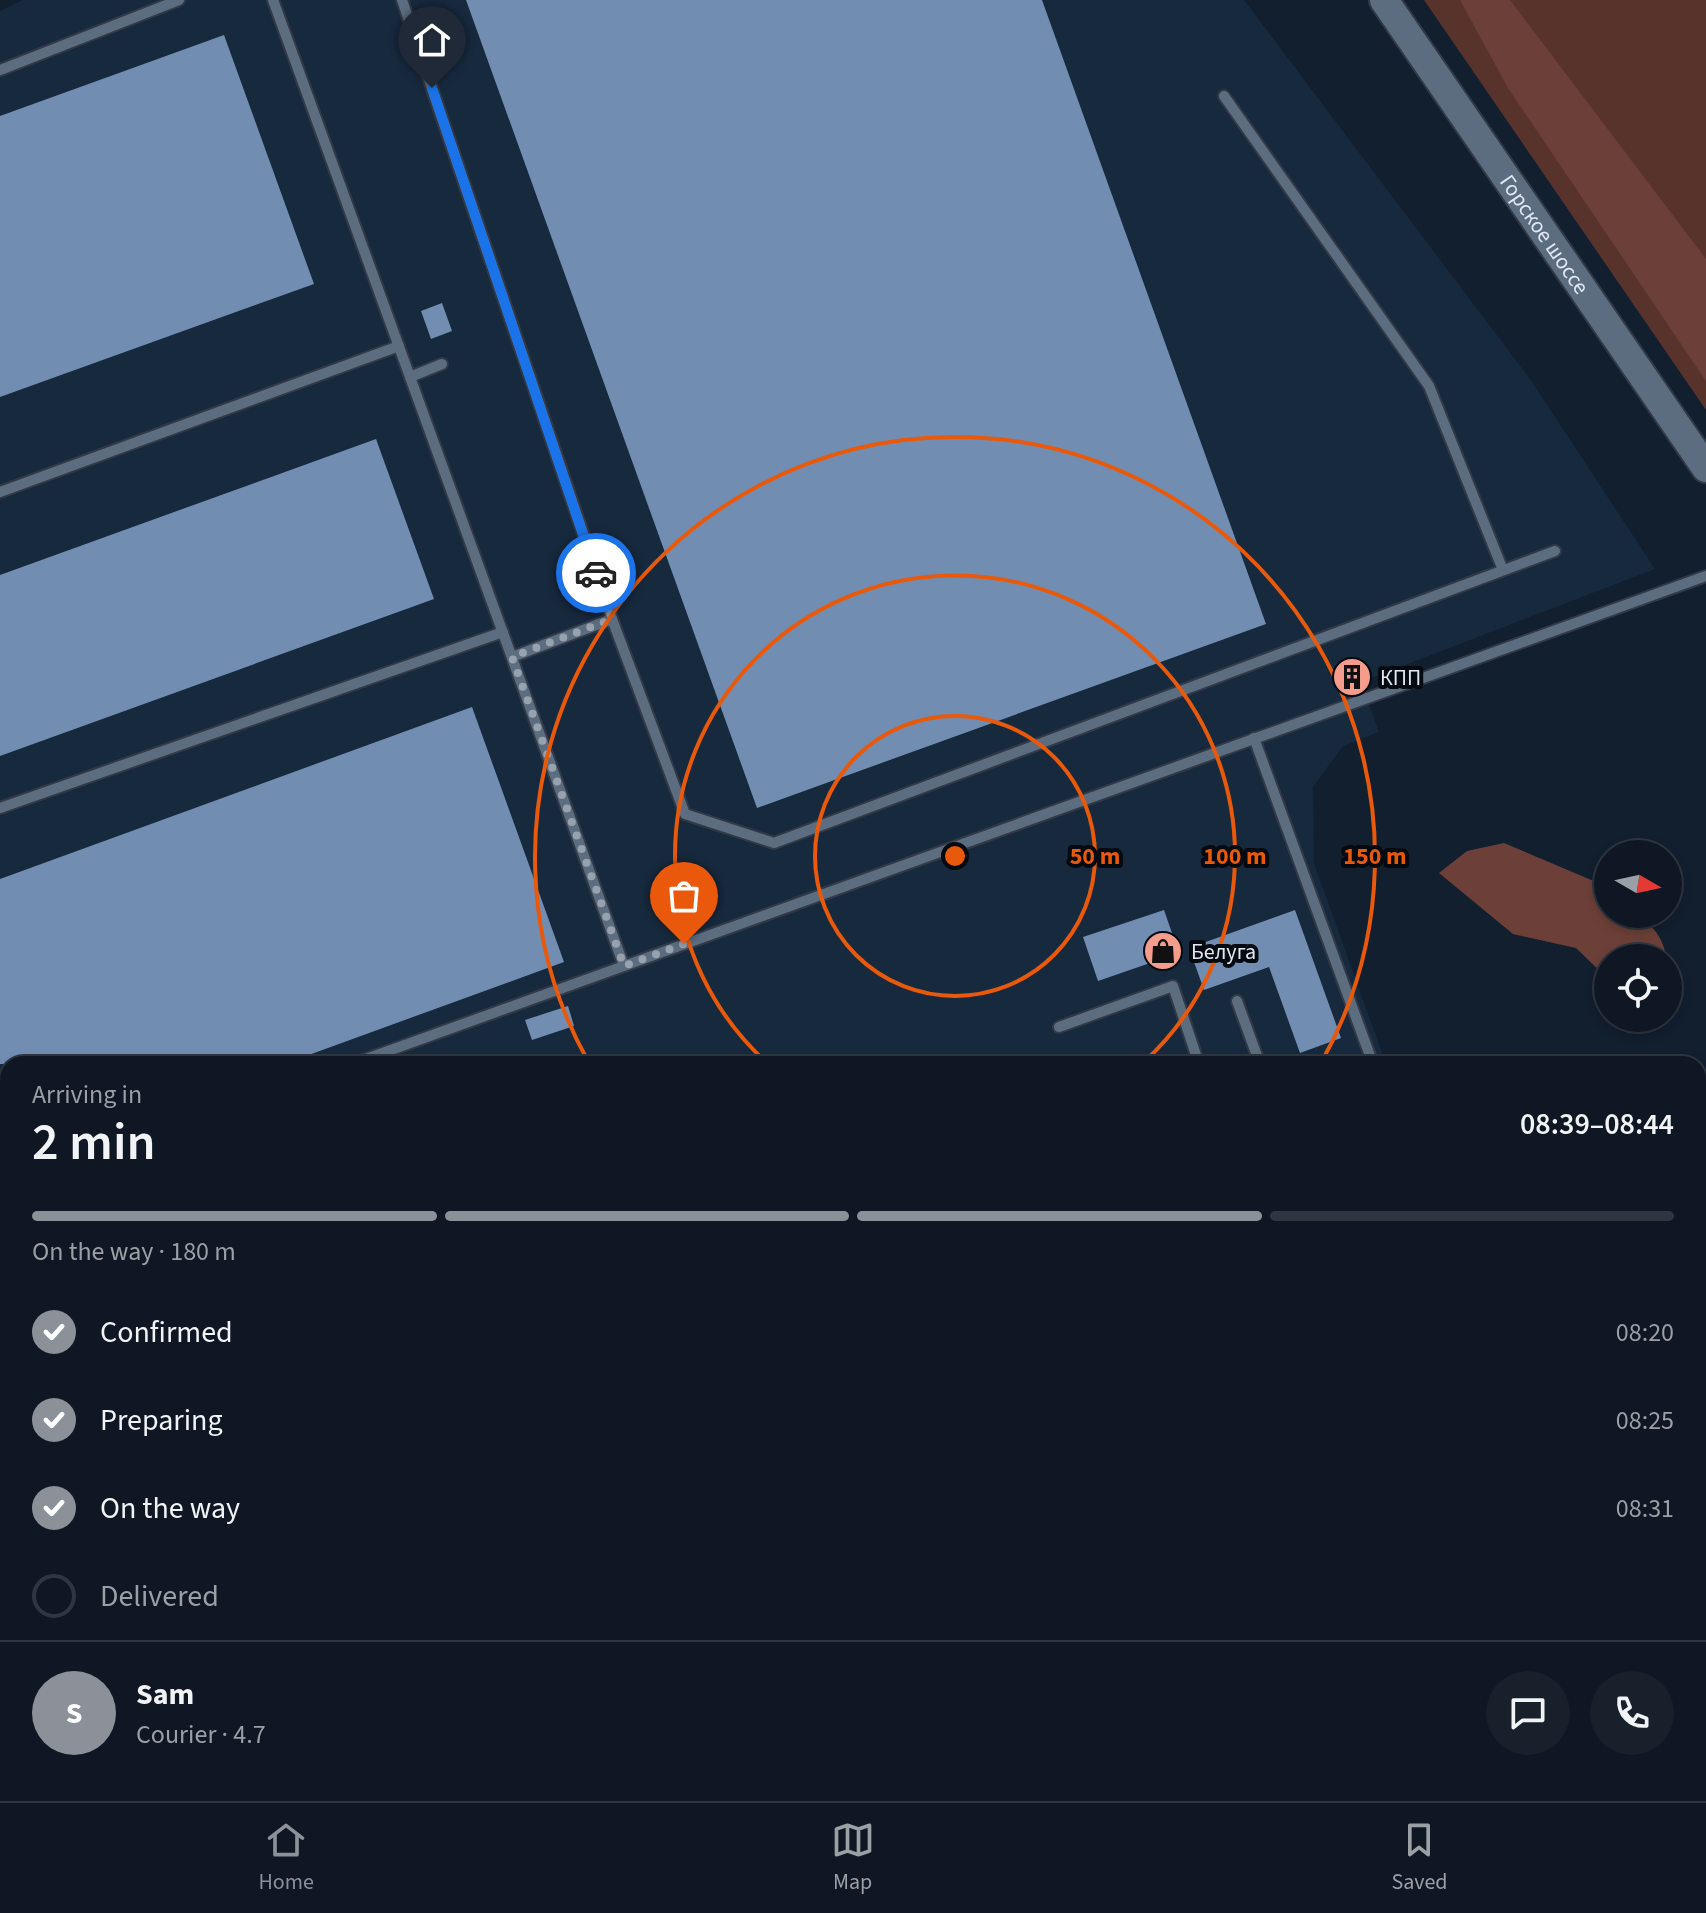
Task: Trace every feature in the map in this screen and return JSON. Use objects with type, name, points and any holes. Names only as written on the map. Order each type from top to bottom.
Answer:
[{"type":"main road","name":"Горское шоссе","points":[[1384,0],[1706,468]]},
{"type":"lane","points":[[0,70],[179,0]]},
{"type":"lane","points":[[273,0],[624,966]]},
{"type":"lane","points":[[402,0],[612,619],[685,814],[774,843],[1555,551]]},
{"type":"lane","points":[[1224,96],[1429,386],[1503,570]]},
{"type":"lane","points":[[0,492],[399,346]]},
{"type":"lane","points":[[410,377],[442,364]]},
{"type":"lane","points":[[374,1056],[1706,576]]},
{"type":"lane","points":[[512,657],[612,619]]},
{"type":"lane","points":[[0,808],[503,632]]},
{"type":"lane","points":[[1254,738],[1370,1056]]},
{"type":"lane","points":[[1059,1027],[1173,986],[1196,1056]]},
{"type":"lane","points":[[1237,1001],[1257,1056]]},
{"type":"shaded area","points":[[23,0],[1244,0],[1530,379],[1655,569],[1361,682],[1379,732],[1343,746],[1313,787],[1314,863],[1383,1056],[0,1056],[0,11]]},
{"type":"shaded area","points":[[1424,0],[1706,0],[1706,410]]},
{"type":"shaded area","points":[[1460,0],[1510,0],[1706,259],[1706,381],[1508,88]]},
{"type":"shaded area","points":[[1504,843],[1594,881],[1594,928],[1653,928],[1663,944],[1594,944],[1594,965],[1576,948],[1513,934],[1439,873],[1467,851]]},
{"type":"building","points":[[466,0],[1042,0],[1266,624],[757,808]]},
{"type":"building","points":[[224,35],[314,284],[0,397],[0,116]]},
{"type":"building","points":[[442,303],[452,331],[431,339],[421,311]]},
{"type":"building","points":[[376,439],[434,599],[0,756],[0,575]]},
{"type":"building","points":[[472,707],[564,962],[306,1056],[0,1056],[0,879]]},
{"type":"building","points":[[1164,910],[1179,953],[1098,981],[1083,937]]},
{"type":"building","points":[[1295,910],[1341,1038],[1300,1053],[1269,967],[1204,990],[1189,948]]},
{"type":"building","points":[[568,1006],[574,1026],[532,1040],[525,1020]]},
{"type":"way so far","points":[[596,573],[612,619],[512,657],[624,966],[684,944]]},
{"type":"place","name":"КПП","points":[[1352,677]]},
{"type":"place","name":"Белуга","points":[[1163,951]]},
{"type":"route","points":[[432,88],[596,573]]}]
